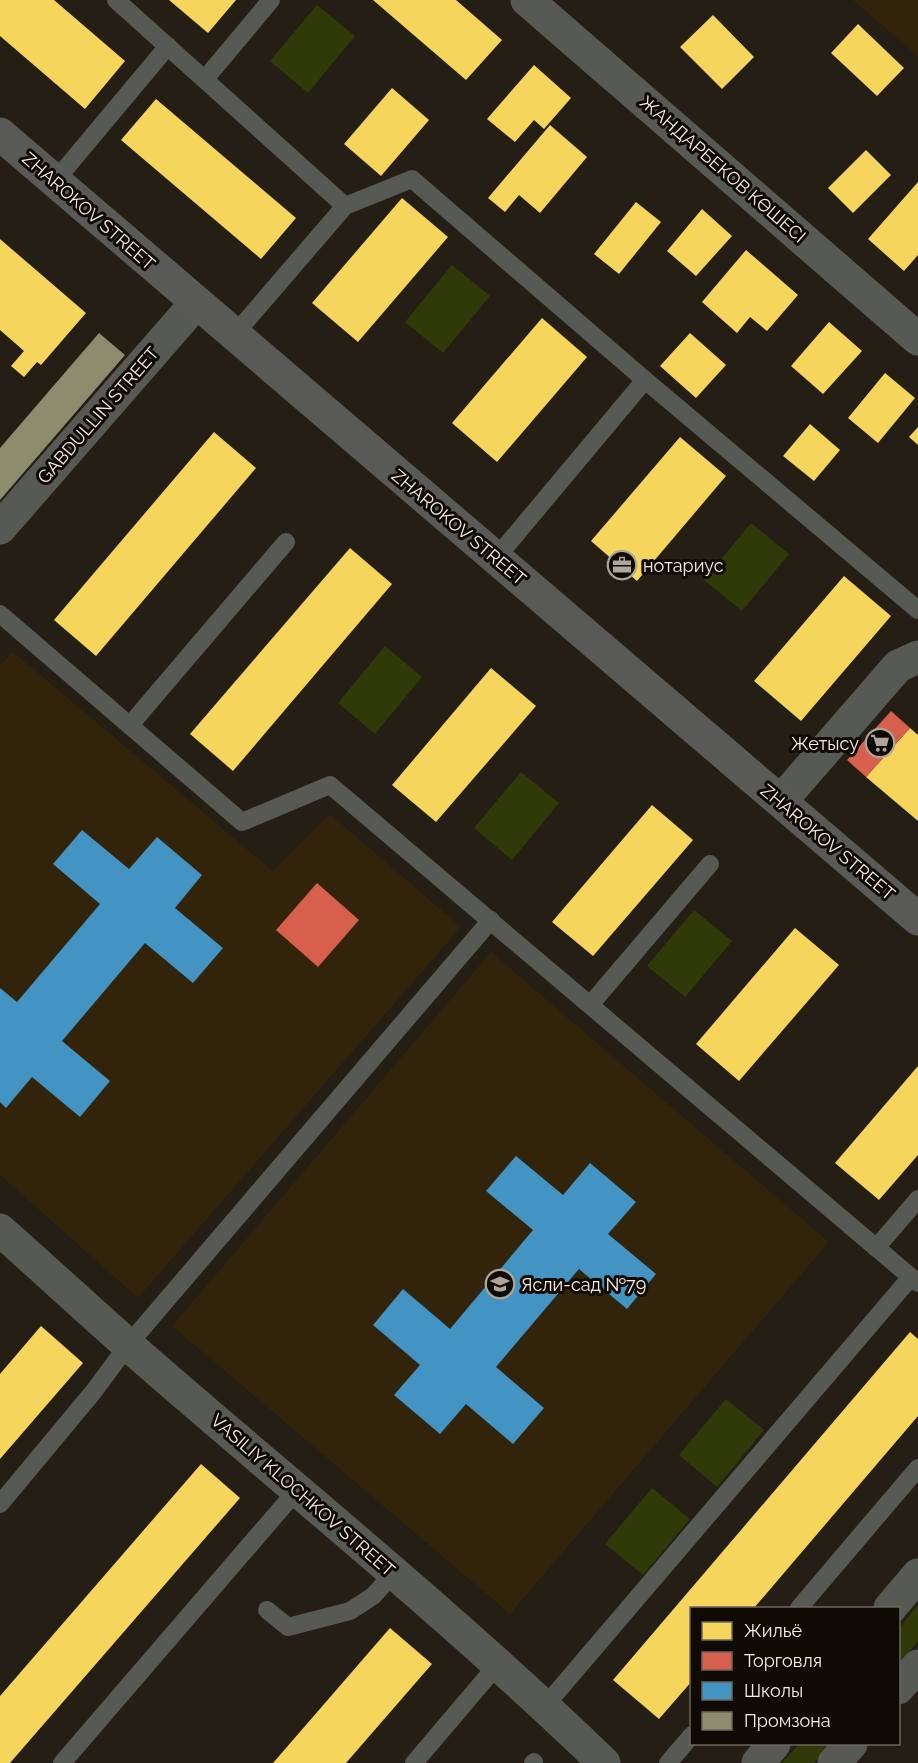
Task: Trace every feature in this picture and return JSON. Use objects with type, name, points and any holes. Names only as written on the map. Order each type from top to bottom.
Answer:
[{"type":"main road","name":"ZHAROKOV STREET","points":[[0,134],[918,919]]},
{"type":"street","name":"ЖАНДАРБЕКОВ КӨШЕСІ","points":[[528,0],[918,339]]},
{"type":"street","name":"GABDULLIN STREET","points":[[0,528],[196,303]]},
{"type":"street","points":[[781,801],[898,666],[918,657]]},
{"type":"street","name":"VASILIY KLOCHKOV STREET","points":[[0,1230],[128,1345],[298,1489],[498,1664],[604,1763]]},
{"type":"street","points":[[891,1607],[918,1575]]},
{"type":"street","points":[[900,1686],[918,1666]]},
{"type":"street","points":[[758,1763],[772,1745]]},
{"type":"street","points":[[834,1763],[849,1745]]},
{"type":"lane","points":[[116,0],[345,206]]},
{"type":"lane","points":[[205,79],[271,0]]},
{"type":"lane","points":[[55,182],[168,45]]},
{"type":"lane","points":[[234,335],[345,206],[412,179],[645,380],[918,610]]},
{"type":"lane","points":[[495,558],[645,380]]},
{"type":"lane","points":[[130,725],[286,542]]},
{"type":"lane","points":[[0,614],[242,822],[330,785],[914,1280],[545,1706]]},
{"type":"lane","points":[[590,1005],[711,864]]},
{"type":"lane","points":[[0,1504],[128,1345],[491,920]]},
{"type":"lane","points":[[876,1248],[918,1199]]},
{"type":"lane","points":[[800,1607],[918,1468]]},
{"type":"lane","points":[[62,1763],[298,1489]]},
{"type":"lane","points":[[267,1610],[288,1627],[350,1611],[373,1596],[394,1573]]},
{"type":"lane","points":[[414,1763],[498,1664]]},
{"type":"lane","points":[[668,1763],[690,1737]]},
{"type":"shaded area","points":[[853,0],[918,0],[918,56]]},
{"type":"shaded area","points":[[12,651],[273,871],[330,814],[461,927],[138,1298],[0,1175],[0,666]]},
{"type":"shaded area","name":"Ясли-сад №79","points":[[491,952],[829,1242],[510,1614],[172,1326]]},
{"type":"green space","points":[[317,5],[355,36],[308,93],[270,61]]},
{"type":"green space","points":[[452,265],[490,296],[443,353],[405,322]]},
{"type":"green space","points":[[751,523],[789,554],[742,611],[704,580]]},
{"type":"green space","points":[[385,646],[422,677],[375,734],[338,703]]},
{"type":"green space","points":[[521,772],[559,803],[512,860],[474,828]]},
{"type":"green space","points":[[694,910],[732,941],[685,997],[647,966]]},
{"type":"green space","points":[[726,1399],[764,1430],[717,1487],[679,1455]]},
{"type":"green space","points":[[652,1488],[690,1519],[643,1575],[605,1544]]},
{"type":"green space","points":[[918,1605],[918,1641],[900,1663],[900,1627]]},
{"type":"green space","points":[[798,1745],[830,1745],[814,1763],[782,1763]]},
{"type":"building: Жильё","points":[[0,0],[54,0],[125,61],[85,109],[0,36]]},
{"type":"building: Жильё","points":[[169,0],[236,0],[208,33]]},
{"type":"building: Жильё","points":[[373,0],[456,0],[502,40],[466,80]]},
{"type":"building: Жильё","points":[[713,15],[754,57],[722,89],[680,47]]},
{"type":"building: Жильё","points":[[858,24],[904,68],[877,96],[831,53]]},
{"type":"building: Жильё","points":[[534,65],[571,98],[544,129],[534,120],[515,142],[487,119]]},
{"type":"building: Жильё","points":[[392,88],[429,120],[381,176],[344,144]]},
{"type":"building: Жильё","points":[[156,99],[296,218],[261,259],[121,140]]},
{"type":"building: Жильё","points":[[550,125],[587,157],[540,213],[519,195],[505,212],[488,198]]},
{"type":"building: Жильё","points":[[866,150],[891,175],[853,213],[828,188]]},
{"type":"building: Жильё","points":[[918,182],[918,255],[904,271],[868,239]]},
{"type":"building: Жильё","points":[[402,198],[448,237],[358,342],[312,303]]},
{"type":"building: Жильё","points":[[636,202],[661,222],[619,274],[594,254]]},
{"type":"building: Жильё","points":[[702,209],[732,236],[696,276],[667,251]]},
{"type":"building: Жильё","points":[[0,239],[86,313],[41,365],[37,362],[24,377],[11,366],[24,351],[0,330]]},
{"type":"building: Жильё","points":[[746,250],[798,295],[767,331],[750,317],[737,333],[702,302]]},
{"type":"building: Жильё","points":[[542,318],[587,357],[497,462],[452,423]]},
{"type":"building: Жильё","points":[[829,322],[862,351],[823,394],[791,366]]},
{"type":"building: Жильё","points":[[690,333],[726,365],[696,398],[660,366]]},
{"type":"building: Жильё","points":[[885,373],[915,398],[878,443],[848,418]]},
{"type":"building: Жильё","points":[[810,424],[840,450],[814,481],[783,456]]},
{"type":"building: Жильё","points":[[918,427],[918,445],[909,437]]},
{"type":"building: Жильё","points":[[214,432],[256,468],[96,656],[54,620]]},
{"type":"building: Жильё","points":[[680,437],[726,476],[637,581],[591,541]]},
{"type":"building: Жильё","points":[[350,548],[392,584],[233,771],[190,734]]},
{"type":"building: Жильё","points":[[844,576],[891,616],[801,721],[754,681]]},
{"type":"building: Жильё","points":[[491,668],[536,706],[436,822],[392,785]]},
{"type":"building: Жильё","points":[[910,728],[918,735],[918,821],[866,777]]},
{"type":"building: Жильё","points":[[652,805],[693,840],[593,956],[552,922]]},
{"type":"building: Жильё","points":[[795,928],[839,965],[739,1081],[696,1044]]},
{"type":"building: Жильё","points":[[918,1066],[918,1155],[879,1200],[835,1163]]},
{"type":"building: Жильё","points":[[41,1326],[83,1363],[0,1459],[0,1374]]},
{"type":"building: Жильё","points":[[910,1332],[918,1339],[918,1416],[755,1607],[690,1607],[690,1683],[659,1719],[613,1680]]},
{"type":"building: Жильё","points":[[201,1464],[240,1498],[10,1763],[0,1763],[0,1696]]},
{"type":"building: Жильё","points":[[390,1628],[432,1664],[346,1763],[273,1763]]},
{"type":"building: Торговля","points":[[891,711],[910,728],[866,777],[847,760]]},
{"type":"building: Торговля","points":[[317,883],[359,920],[318,967],[276,930]]},
{"type":"building: Школы","points":[[82,830],[129,869],[157,837],[202,875],[175,908],[223,948],[193,983],[145,943],[62,1041],[110,1081],[80,1117],[32,1077],[6,1108],[0,1102],[0,988],[17,1002],[100,904],[53,864]]},
{"type":"building: Школы","points":[[516,1156],[563,1195],[590,1163],[636,1202],[608,1234],[656,1274],[627,1309],[579,1269],[496,1367],[544,1408],[513,1444],[466,1404],[440,1434],[394,1395],[420,1365],[373,1325],[403,1289],[450,1329],[533,1230],[486,1191]]},
{"type":"building: Промзона","points":[[99,333],[125,355],[0,500],[0,448]]},
{"type":"place","name":"нотариус","points":[[622,565]]},
{"type":"place","name":"Жетысу","points":[[880,743]]},
{"type":"place","name":"Ясли-сад №79","points":[[500,1284]]}]
